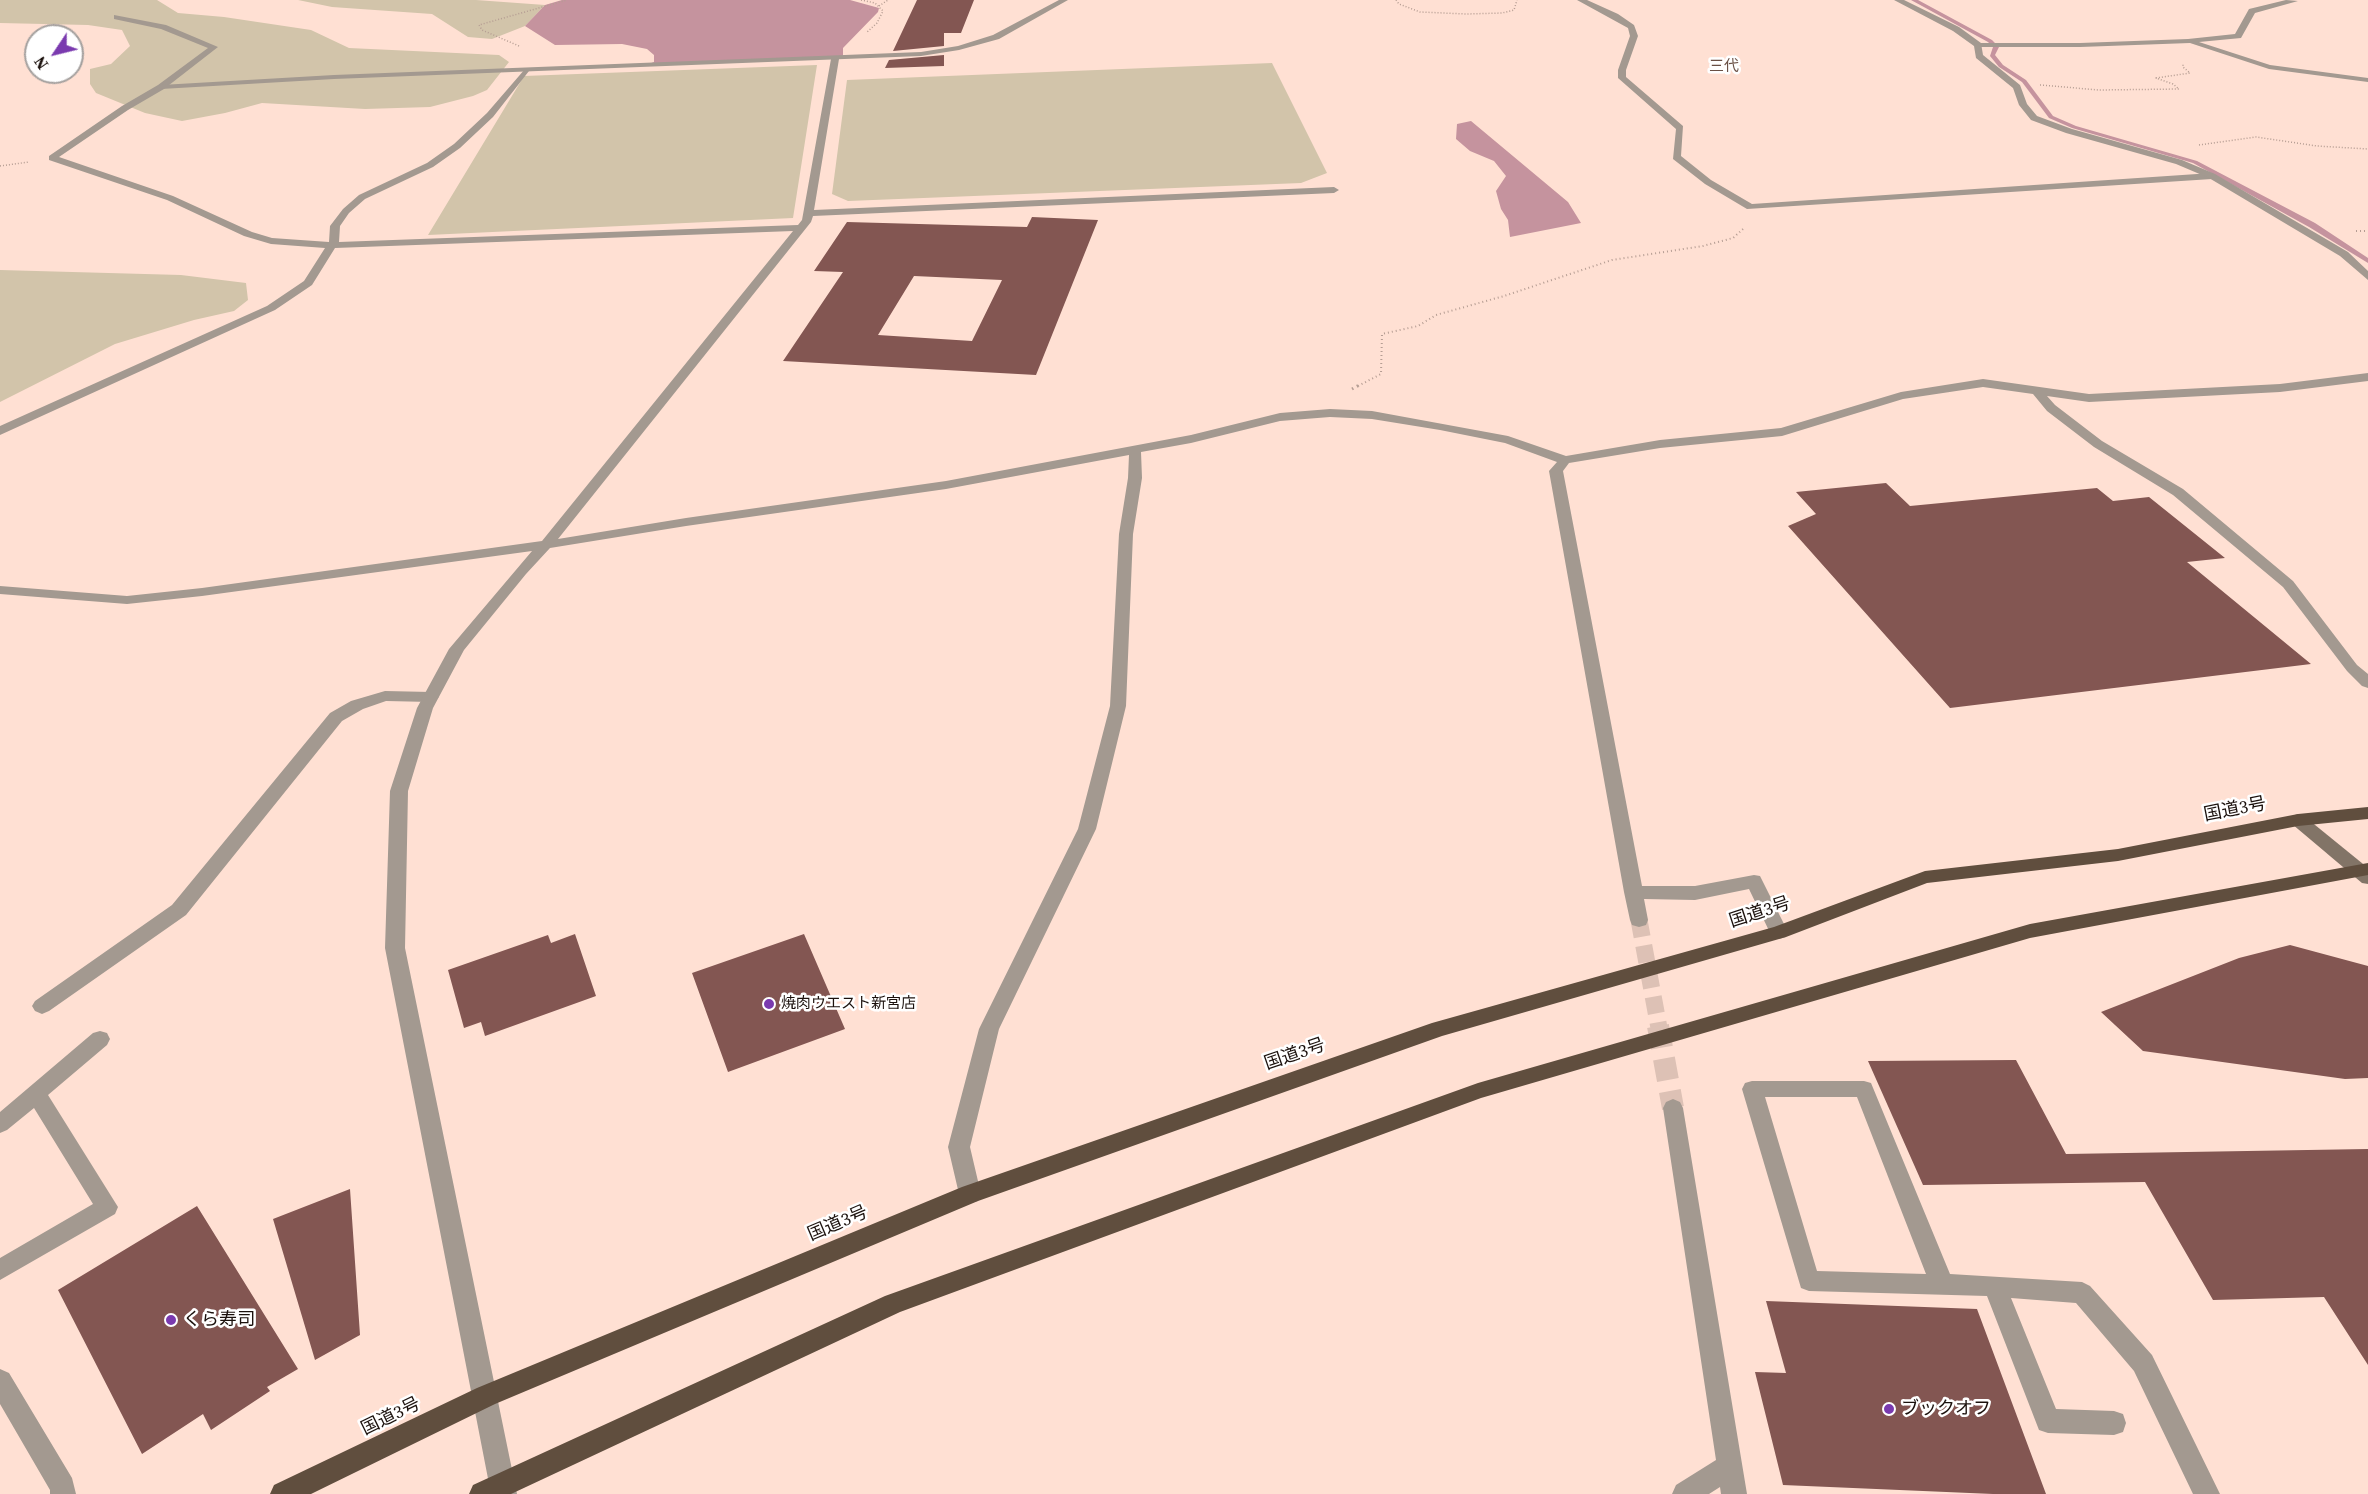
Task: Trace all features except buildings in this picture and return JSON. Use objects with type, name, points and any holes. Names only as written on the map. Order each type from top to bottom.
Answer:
[{"type":"highway","name":"国道3号","points":[[283,1494],[486,1396],[970,1194],[1439,1029],[1779,932],[1925,877],[2118,855],[2298,820],[2368,813]]},
{"type":"highway","points":[[497,1490],[892,1304],[1478,1091],[2030,931],[2365,872]]},
{"type":"main road","points":[[2298,820],[2365,872]]},
{"type":"street","points":[[161,87],[334,77],[921,54],[977,44],[996,37],[1064,0]]},
{"type":"street","points":[[1581,0],[1615,16],[1631,27],[1634,36],[1622,70],[1622,78],[1680,128],[1676,157],[1708,182],[1750,207],[2212,176]]},
{"type":"street","points":[[1898,0],[1956,29],[1978,45],[2080,45],[2188,41],[2238,36],[2252,11],[2294,1],[2290,0]]},
{"type":"street","points":[[52,158],[125,108],[161,87],[214,47],[162,27],[117,17]]},
{"type":"street","points":[[2188,41],[2269,67],[2368,80]]},
{"type":"street","points":[[1978,45],[1979,56],[2017,87],[2023,105],[2034,118],[2069,131],[2179,162],[2212,176],[2344,254],[2368,277]]},
{"type":"street","points":[[497,1490],[486,1396],[395,948],[399,790],[425,708],[457,649],[521,571],[546,545],[807,220],[835,59]]},
{"type":"street","points":[[0,431],[271,308],[308,283],[333,245],[335,226],[346,211],[362,197],[430,165],[457,146],[490,115],[525,71]]},
{"type":"street","points":[[52,158],[170,198],[248,234],[271,241],[333,245],[800,228]]},
{"type":"street","points":[[808,213],[1334,190]]},
{"type":"street","points":[[0,590],[127,600],[202,592],[546,545],[946,484],[1136,450],[1280,417],[1339,413],[1372,415],[1509,440],[1565,460],[1660,444],[1782,432],[1901,396],[1983,383],[2089,398],[2280,388],[2368,377]]},
{"type":"street","points":[[2037,391],[2051,408],[2098,444],[2178,492],[2288,584],[2352,668],[2368,683]]},
{"type":"street","points":[[970,1194],[959,1147],[989,1029],[1087,829],[1118,706],[1126,534],[1135,478],[1136,450]]},
{"type":"street","points":[[1565,460],[1557,471],[1639,920]]},
{"type":"street","points":[[42,1006],[178,910],[336,717],[357,705],[386,696],[431,697]]},
{"type":"street","points":[[1633,892],[1695,893],[1754,881],[1779,932]]},
{"type":"street","points":[[0,1124],[100,1039]]},
{"type":"street","points":[[1942,1284],[1864,1089],[1752,1089],[1809,1281],[1995,1286],[2082,1293],[2143,1363],[2207,1494]]},
{"type":"street","points":[[0,1270],[107,1207],[36,1093]]},
{"type":"street","points":[[1673,1108],[1734,1494]]},
{"type":"street","points":[[1995,1286],[2048,1420],[2114,1423]]},
{"type":"street","points":[[0,1381],[63,1487],[63,1494]]},
{"type":"street","points":[[1685,1494],[1729,1467]]},
{"type":"path","points":[[525,71],[533,51],[482,30],[479,25],[567,0]]},
{"type":"path","points":[[852,58],[850,51],[876,23],[883,11],[879,6],[861,0]]},
{"type":"path","points":[[879,6],[888,0]]},
{"type":"path","points":[[1396,0],[1399,4],[1420,12],[1467,14],[1502,13],[1514,10],[1517,0]]},
{"type":"path","points":[[2013,84],[2099,90],[2172,90],[2179,89],[2173,84],[2156,78],[2190,73],[2183,67],[2183,63]]},
{"type":"path","points":[[2144,152],[2256,137],[2317,146],[2368,149]]},
{"type":"path","points":[[0,166],[52,158]]},
{"type":"path","points":[[1339,413],[1337,396],[1381,374],[1382,334],[1418,326],[1436,315],[1504,296],[1612,260],[1703,246],[1733,238],[1750,223],[1750,207]]},
{"type":"shaded area","points":[[0,0],[157,0],[178,13],[224,17],[311,30],[349,48],[499,55],[509,62],[487,90],[430,107],[365,109],[262,103],[182,121],[145,113],[96,93],[90,84],[90,69],[111,64],[130,46],[122,30],[84,24],[0,23]]},
{"type":"shaded area","points":[[298,0],[476,0],[545,5],[525,26],[492,39],[468,37],[432,14],[332,7]]},
{"type":"shaded area","points":[[562,0],[850,0],[879,8],[878,12],[843,48],[843,56],[646,65],[654,62],[654,55],[647,49],[622,44],[555,45],[525,26],[545,5]]},
{"type":"shaded area","points":[[1272,63],[1327,173],[1301,183],[848,201],[832,194],[847,80]]},
{"type":"shaded area","points":[[817,65],[793,218],[428,235],[524,76]]},
{"type":"shaded area","points":[[1471,121],[1568,202],[1581,223],[1510,237],[1508,220],[1501,209],[1496,191],[1506,176],[1494,161],[1470,151],[1456,139],[1457,124]]},
{"type":"shaded area","points":[[0,270],[181,275],[246,283],[248,300],[234,311],[194,320],[115,344],[0,402]]},
{"type":"waterway","points":[[1914,0],[1990,41],[1996,47],[1992,55],[2001,66],[2024,81],[2051,117],[2074,127],[2195,162],[2312,225],[2368,261]]},
{"type":"tunnel","points":[[1639,920],[1659,1028]]},
{"type":"tunnel","points":[[1658,1026],[1673,1108]]},
{"type":"place","name":"焼肉ウエスト新宮店","points":[[769,1004]]},
{"type":"place","name":"くら寿司","points":[[171,1320]]},
{"type":"place","name":"ブックオフ","points":[[1889,1409]]},
{"type":"district","name":"三代","points":[[1724,67]]}]
